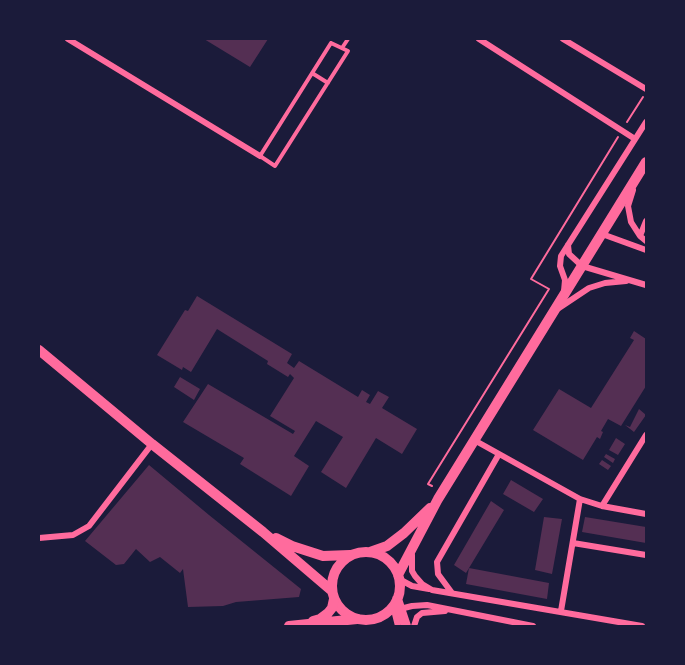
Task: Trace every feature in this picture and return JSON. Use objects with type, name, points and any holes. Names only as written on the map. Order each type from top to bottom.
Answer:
[{"type":"main road","points":[[406,626],[394,607],[398,577],[438,499],[646,162]]},
{"type":"main road","points":[[39,350],[263,532],[333,595],[345,613],[373,626]]},
{"type":"main road","points":[[263,532],[292,546],[314,553],[335,556],[370,552],[387,546],[404,533],[438,499]]},
{"type":"main road","points":[[370,552],[381,555],[388,561],[398,577]]},
{"type":"main road","points":[[294,625],[320,619],[332,608],[333,575],[338,566],[353,554]]},
{"type":"main road","points":[[294,625],[379,617],[394,607]]},
{"type":"street","points":[[68,39],[260,156]]},
{"type":"street","points":[[479,39],[635,139]]},
{"type":"street","points":[[562,39],[646,90]]},
{"type":"street","points":[[563,296],[565,280],[560,267],[561,256],[646,122]]},
{"type":"street","points":[[637,177],[628,206],[631,222],[643,239]]},
{"type":"street","points":[[643,239],[646,221]]},
{"type":"street","points":[[602,234],[646,250]]},
{"type":"street","points":[[568,245],[568,254],[582,266],[646,285]]},
{"type":"street","points":[[554,312],[589,288],[605,283],[628,281]]},
{"type":"street","points":[[602,506],[646,435]]},
{"type":"street","points":[[474,440],[580,500],[646,514]]},
{"type":"street","points":[[39,538],[73,535],[89,526],[152,444]]},
{"type":"street","points":[[453,593],[438,574],[437,562],[499,454]]},
{"type":"street","points":[[561,611],[580,500]]},
{"type":"street","points":[[573,543],[646,555]]},
{"type":"street","points":[[413,549],[410,561],[411,571],[422,584],[432,590]]},
{"type":"street","points":[[398,577],[412,586],[642,626]]},
{"type":"street","points":[[398,626],[394,607],[427,605],[533,626]]},
{"type":"street","points":[[414,626],[417,617],[422,613],[458,611]]},
{"type":"lane","points":[[342,48],[348,39]]},
{"type":"lane","points":[[331,44],[348,51],[275,166],[260,156],[331,44]]},
{"type":"lane","points":[[312,73],[328,83]]},
{"type":"path","points":[[622,130],[646,90]]},
{"type":"path","points":[[635,109],[641,112]]},
{"type":"building","points":[[204,39],[268,39],[250,67]]},
{"type":"building","points":[[197,296],[292,354],[287,363],[294,368],[299,361],[358,397],[362,390],[370,395],[366,402],[370,404],[378,391],[389,397],[382,408],[417,429],[402,454],[376,438],[346,488],[321,472],[343,437],[316,421],[294,456],[309,466],[291,496],[240,464],[244,458],[183,422],[208,384],[293,434],[295,431],[270,416],[294,378],[290,374],[288,377],[267,364],[268,361],[217,329],[191,372],[183,367],[182,370],[157,355],[185,310],[188,311]]},
{"type":"building","points":[[634,331],[646,339],[646,386],[621,426],[608,419],[601,431],[603,432],[600,439],[597,437],[583,460],[533,430],[559,389],[591,408],[634,340],[630,338]]},
{"type":"building","points":[[180,377],[200,389],[194,400],[174,387]]},
{"type":"building","points":[[639,409],[646,415],[634,432],[625,425],[630,427]]},
{"type":"building","points":[[616,438],[625,444],[618,455],[609,450]]},
{"type":"building","points":[[606,454],[615,459],[613,463],[604,457]]},
{"type":"building","points":[[602,460],[611,466],[608,470],[599,464]]},
{"type":"building","points":[[149,465],[301,589],[299,597],[236,602],[223,606],[188,607],[183,569],[180,573],[160,557],[150,562],[136,549],[124,564],[116,565],[85,541]]},
{"type":"building","points":[[511,480],[543,499],[534,512],[503,494]]},
{"type":"building","points":[[491,501],[504,510],[466,573],[454,565]]},
{"type":"building","points":[[544,517],[562,519],[552,574],[535,570]]},
{"type":"building","points":[[585,517],[646,527],[646,543],[582,532]]},
{"type":"building","points":[[469,568],[549,583],[547,599],[466,584]]}]
